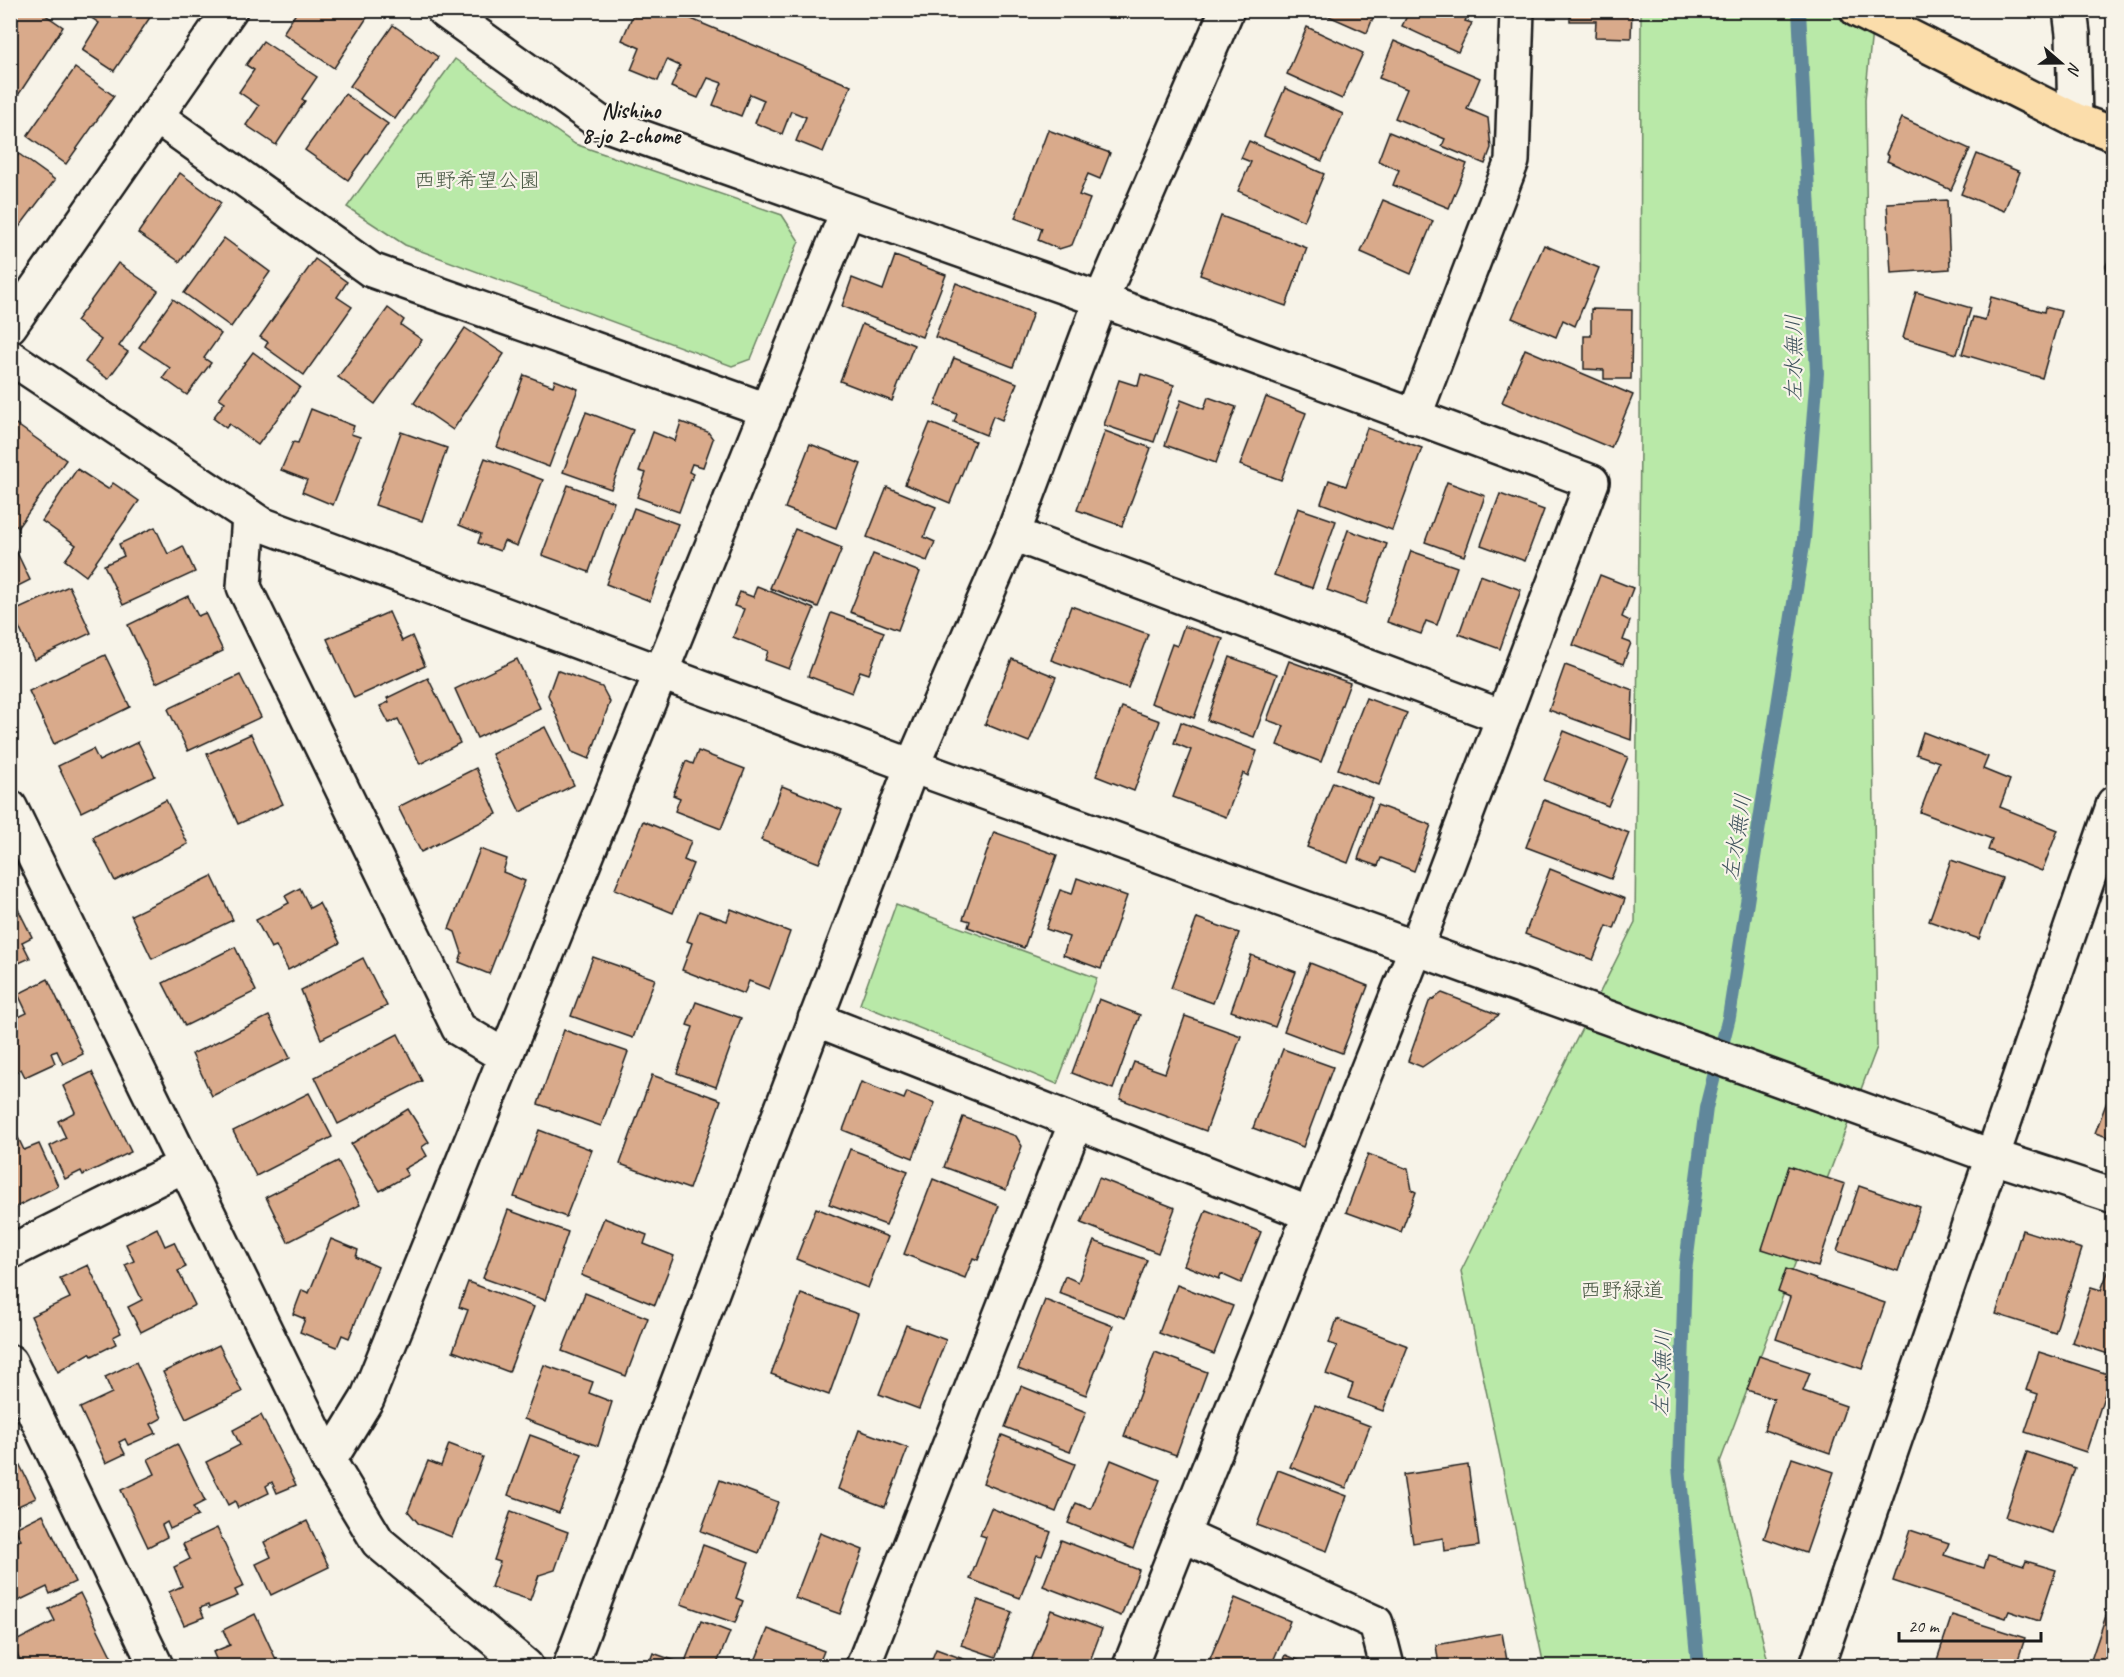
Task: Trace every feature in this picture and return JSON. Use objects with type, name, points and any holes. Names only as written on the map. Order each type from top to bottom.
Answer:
[{"type":"main road","points":[[1857,10],[2075,120],[2114,134]]},
{"type":"street","points":[[10,326],[230,10]]},
{"type":"street","points":[[443,10],[599,122],[847,212],[1101,300],[1593,482],[1416,948],[1130,1666]]},
{"type":"street","points":[[570,1666],[912,766],[1012,534],[1101,300],[1227,10]]},
{"type":"street","points":[[1413,417],[1512,161],[1517,10]]},
{"type":"street","points":[[2070,10],[2073,34],[2075,120]]},
{"type":"street","points":[[156,116],[371,270],[767,410]]},
{"type":"street","points":[[328,1461],[367,1399],[663,673],[847,212]]},
{"type":"street","points":[[10,357],[261,524],[912,766],[1991,1156],[2114,1196]]},
{"type":"street","points":[[249,516],[244,587],[459,1029],[506,1057]]},
{"type":"street","points":[[1012,534],[1503,717]]},
{"type":"street","points":[[1817,1666],[2114,802]]},
{"type":"street","points":[[10,807],[328,1461],[378,1542],[526,1666]]},
{"type":"street","points":[[815,1019],[1310,1214]]},
{"type":"street","points":[[863,1666],[1076,1122]]},
{"type":"street","points":[[10,1252],[185,1165]]},
{"type":"street","points":[[10,1362],[156,1666]]},
{"type":"street","points":[[1182,1535],[1376,1623],[1387,1666]]},
{"type":"green space","name":"西野緑道","points":[[1641,11],[1874,11],[1865,99],[1877,1047],[1720,1462],[1769,1666],[1544,1666],[1461,1271],[1635,922],[1640,443]]},
{"type":"green space","name":"西野希望公園","points":[[455,59],[575,144],[782,215],[799,241],[751,359],[732,366],[405,245],[347,207]]},
{"type":"green space","points":[[896,904],[1097,978],[1057,1084],[860,1004]]},
{"type":"building","points":[[10,10],[38,10],[63,27],[19,94],[10,88]]},
{"type":"building","points":[[90,10],[155,10],[114,71],[82,50],[99,23],[87,15]]},
{"type":"building","points":[[298,10],[372,10],[334,68],[283,33]]},
{"type":"building","points":[[635,10],[670,10],[851,86],[823,152],[796,141],[806,117],[791,111],[782,134],[755,123],[764,100],[750,94],[741,116],[713,105],[722,83],[708,78],[698,98],[671,87],[680,66],[667,60],[658,81],[631,70],[640,48],[622,40]]},
{"type":"building","points":[[1315,10],[1376,10],[1367,33]]},
{"type":"building","points":[[1410,10],[1470,10],[1465,21],[1472,23],[1458,52],[1402,26]]},
{"type":"building","points":[[1570,10],[1632,10],[1631,38],[1595,37],[1596,21],[1570,21]]},
{"type":"building","points":[[393,25],[438,57],[395,119],[350,86]]},
{"type":"building","points":[[1307,27],[1363,53],[1342,99],[1287,74]]},
{"type":"building","points":[[263,41],[317,77],[302,99],[305,101],[276,145],[246,125],[259,106],[239,92],[254,70],[246,65]]},
{"type":"building","points":[[1394,41],[1480,78],[1467,109],[1488,118],[1491,148],[1485,164],[1442,146],[1445,139],[1395,118],[1407,89],[1379,78]]},
{"type":"building","points":[[75,68],[114,96],[66,164],[27,136]]},
{"type":"building","points":[[1285,88],[1343,114],[1322,161],[1264,136]]},
{"type":"building","points":[[345,94],[388,124],[348,180],[305,150]]},
{"type":"building","points":[[1902,118],[1970,149],[1951,190],[1887,161],[1889,156],[1886,154]]},
{"type":"building","points":[[1048,130],[1110,153],[1100,179],[1088,174],[1079,195],[1090,199],[1072,245],[1059,249],[1038,240],[1042,228],[1015,218]]},
{"type":"building","points":[[1389,132],[1467,164],[1449,208],[1393,185],[1399,170],[1378,161]]},
{"type":"building","points":[[1249,141],[1324,174],[1304,221],[1238,191],[1251,162],[1241,158]]},
{"type":"building","points":[[19,154],[55,180],[10,239],[10,164]]},
{"type":"building","points":[[1977,154],[2020,172],[2004,211],[1961,194]]},
{"type":"building","points":[[180,173],[221,203],[180,262],[138,233]]},
{"type":"building","points":[[1383,200],[1433,221],[1411,274],[1361,252]]},
{"type":"building","points":[[1947,200],[1950,269],[1891,273],[1887,203]]},
{"type":"building","points":[[1221,216],[1307,248],[1286,306],[1200,275]]},
{"type":"building","points":[[224,238],[270,272],[231,327],[184,293]]},
{"type":"building","points":[[1544,245],[1599,268],[1575,326],[1563,320],[1556,337],[1512,318]]},
{"type":"building","points":[[2114,246],[2114,292],[2106,266]]},
{"type":"building","points":[[895,256],[946,275],[922,337],[842,306],[852,278],[883,290]]},
{"type":"building","points":[[315,259],[347,282],[337,297],[352,307],[304,375],[265,347],[268,342],[260,337]]},
{"type":"building","points":[[118,263],[158,291],[119,346],[128,352],[108,379],[85,362],[101,340],[76,321]]},
{"type":"building","points":[[956,283],[1033,313],[1013,367],[935,337]]},
{"type":"building","points":[[1916,292],[1971,308],[1957,354],[1903,338]]},
{"type":"building","points":[[1991,297],[2044,312],[2045,307],[2061,311],[2042,378],[1962,354],[1973,317],[1985,320]]},
{"type":"building","points":[[173,299],[221,334],[204,358],[211,363],[187,395],[163,378],[170,368],[139,347]]},
{"type":"building","points":[[388,308],[404,320],[401,325],[422,340],[375,404],[338,377]]},
{"type":"building","points":[[1591,309],[1632,310],[1631,379],[1604,379],[1604,370],[1584,369],[1584,336],[1591,336]]},
{"type":"building","points":[[862,324],[914,345],[892,401],[840,381]]},
{"type":"building","points":[[465,328],[504,354],[453,430],[414,403]]},
{"type":"building","points":[[1525,349],[1633,395],[1611,448],[1502,402]]},
{"type":"building","points":[[253,352],[300,387],[258,445],[229,424],[226,428],[213,418],[225,402],[219,398]]},
{"type":"building","points":[[954,358],[1017,383],[1002,420],[993,416],[986,435],[954,422],[957,414],[935,405]]},
{"type":"building","points":[[1141,374],[1174,385],[1154,442],[1104,425],[1119,380],[1138,386]]},
{"type":"building","points":[[524,375],[553,386],[555,380],[578,389],[549,467],[497,447]]},
{"type":"building","points":[[1208,397],[1236,407],[1216,463],[1165,445],[1181,400],[1204,409]]},
{"type":"building","points":[[1266,397],[1306,413],[1281,480],[1240,465]]},
{"type":"building","points":[[311,409],[354,426],[351,434],[360,437],[333,505],[302,492],[307,480],[281,470],[293,442],[298,443]]},
{"type":"building","points":[[586,412],[633,430],[611,489],[563,472]]},
{"type":"building","points":[[681,422],[708,432],[713,439],[703,467],[692,464],[689,472],[693,474],[679,512],[637,497],[646,473],[639,471],[653,432],[675,441]]},
{"type":"building","points":[[930,423],[975,441],[950,503],[905,484]]},
{"type":"building","points":[[16,424],[66,460],[18,527],[10,522],[10,432]]},
{"type":"building","points":[[1367,428],[1422,448],[1392,530],[1321,503],[1329,480],[1346,486]]},
{"type":"building","points":[[1105,431],[1151,448],[1122,526],[1077,510]]},
{"type":"building","points":[[401,432],[447,448],[422,521],[375,505]]},
{"type":"building","points":[[810,444],[861,464],[836,528],[785,508]]},
{"type":"building","points":[[485,458],[543,480],[517,546],[504,541],[500,551],[478,543],[481,534],[459,525]]},
{"type":"building","points":[[77,469],[108,489],[113,483],[139,501],[86,576],[65,560],[76,545],[42,521]]},
{"type":"building","points":[[1447,482],[1485,496],[1464,556],[1425,542]]},
{"type":"building","points":[[568,485],[614,502],[589,572],[542,555]]},
{"type":"building","points":[[887,487],[936,507],[924,537],[935,542],[927,561],[867,537]]},
{"type":"building","points":[[1500,494],[1544,510],[1525,561],[1481,545]]},
{"type":"building","points":[[634,508],[678,524],[650,601],[606,584]]},
{"type":"building","points":[[1298,508],[1336,521],[1312,588],[1274,575]]},
{"type":"building","points":[[155,527],[168,554],[183,546],[195,572],[123,605],[104,565],[124,556],[119,544]]},
{"type":"building","points":[[795,529],[842,548],[818,607],[770,588]]},
{"type":"building","points":[[1348,530],[1387,544],[1366,604],[1327,590]]},
{"type":"building","points":[[10,538],[30,580],[10,590]]},
{"type":"building","points":[[1411,551],[1457,567],[1437,625],[1426,621],[1421,634],[1387,622]]},
{"type":"building","points":[[873,554],[920,572],[898,630],[850,612]]},
{"type":"building","points":[[1480,575],[1521,590],[1500,649],[1459,634]]},
{"type":"building","points":[[1600,575],[1633,588],[1622,617],[1630,621],[1623,640],[1631,643],[1623,664],[1573,645]]},
{"type":"building","points":[[69,586],[91,633],[34,660],[12,612]]},
{"type":"building","points":[[757,586],[814,609],[789,669],[765,660],[768,651],[733,637],[744,609],[734,606],[740,592],[753,597]]},
{"type":"building","points":[[188,596],[198,616],[205,613],[223,651],[156,683],[128,625]]},
{"type":"building","points":[[1071,606],[1148,634],[1128,688],[1051,660]]},
{"type":"building","points":[[389,612],[402,641],[412,636],[425,666],[354,698],[327,639]]},
{"type":"building","points":[[831,613],[884,632],[869,674],[860,671],[852,693],[808,676]]},
{"type":"building","points":[[1184,626],[1223,639],[1194,718],[1151,703],[1172,644],[1177,646]]},
{"type":"building","points":[[105,655],[130,707],[54,744],[29,691]]},
{"type":"building","points":[[1230,657],[1277,674],[1254,737],[1207,720]]},
{"type":"building","points":[[517,659],[540,708],[477,738],[455,689]]},
{"type":"building","points":[[1012,659],[1056,677],[1029,742],[985,724]]},
{"type":"building","points":[[1289,661],[1350,683],[1321,762],[1277,745],[1284,726],[1267,720]]},
{"type":"building","points":[[1565,665],[1633,690],[1631,740],[1549,710]]},
{"type":"building","points":[[557,670],[602,687],[610,702],[589,759],[572,752],[548,695]]},
{"type":"building","points":[[240,675],[261,717],[188,751],[168,709]]},
{"type":"building","points":[[428,678],[460,743],[420,764],[398,719],[389,723],[380,706],[389,702],[387,698]]},
{"type":"building","points":[[1366,698],[1407,713],[1379,785],[1338,769]]},
{"type":"building","points":[[1122,707],[1160,721],[1134,791],[1096,776]]},
{"type":"building","points":[[1181,722],[1257,751],[1248,776],[1243,773],[1226,817],[1173,797],[1191,750],[1174,743]]},
{"type":"building","points":[[545,727],[574,785],[520,812],[492,754]]},
{"type":"building","points":[[1564,731],[1628,757],[1608,806],[1544,780]]},
{"type":"building","points":[[1923,732],[1988,757],[1983,769],[2010,780],[2000,807],[2058,830],[2042,871],[1988,850],[1992,839],[1920,812],[1939,762],[1916,754]]},
{"type":"building","points":[[251,734],[283,804],[238,824],[207,754]]},
{"type":"building","points":[[138,742],[155,776],[81,812],[58,766],[93,749],[99,761]]},
{"type":"building","points":[[698,751],[745,769],[721,829],[675,811],[680,798],[673,795],[686,761],[693,764]]},
{"type":"building","points":[[476,768],[497,814],[421,852],[398,807]]},
{"type":"building","points":[[1333,782],[1372,798],[1348,863],[1307,847]]},
{"type":"building","points":[[782,786],[842,810],[819,863],[761,840]]},
{"type":"building","points":[[166,800],[188,844],[115,881],[93,837]]},
{"type":"building","points":[[1544,800],[1629,833],[1611,879],[1526,847]]},
{"type":"building","points":[[1377,805],[1431,825],[1414,871],[1381,858],[1378,866],[1358,859]]},
{"type":"building","points":[[643,821],[691,841],[684,860],[693,864],[673,913],[615,889]]},
{"type":"building","points":[[994,832],[1057,855],[1024,948],[968,927],[970,921],[963,919]]},
{"type":"building","points":[[480,849],[507,859],[503,872],[525,881],[489,974],[459,962],[462,953],[455,932],[449,929]]},
{"type":"building","points":[[1951,860],[2002,878],[1979,939],[1929,921]]},
{"type":"building","points":[[1550,869],[1625,899],[1614,929],[1607,926],[1593,960],[1525,934]]},
{"type":"building","points":[[212,876],[233,920],[152,959],[131,915]]},
{"type":"building","points":[[1077,878],[1127,896],[1101,969],[1063,955],[1069,937],[1046,929],[1060,890],[1072,894]]},
{"type":"building","points":[[300,888],[310,908],[319,903],[340,943],[288,970],[276,946],[271,948],[256,920],[289,903],[285,896]]},
{"type":"building","points":[[10,893],[32,937],[22,942],[30,958],[10,967]]},
{"type":"building","points":[[731,909],[790,932],[769,989],[749,981],[744,994],[682,970],[692,943],[687,941],[699,911],[727,921]]},
{"type":"building","points":[[1197,918],[1239,933],[1213,1003],[1171,988]]},
{"type":"building","points":[[235,947],[256,991],[185,1026],[163,983]]},
{"type":"building","points":[[1251,955],[1296,972],[1275,1027],[1231,1011]]},
{"type":"building","points":[[593,957],[655,979],[633,1038],[571,1016]]},
{"type":"building","points":[[363,958],[387,1006],[321,1039],[301,990]]},
{"type":"building","points":[[1310,963],[1368,986],[1342,1053],[1284,1031]]},
{"type":"building","points":[[48,979],[83,1054],[63,1064],[57,1051],[51,1053],[55,1063],[25,1077],[21,1069],[14,1073],[10,1065],[10,1021],[27,1013],[18,994]]},
{"type":"building","points":[[1442,993],[1499,1015],[1422,1067],[1408,1061],[1429,1002]]},
{"type":"building","points":[[1099,999],[1140,1015],[1113,1089],[1072,1073]]},
{"type":"building","points":[[696,1002],[741,1018],[716,1087],[677,1073],[693,1027],[687,1025]]},
{"type":"building","points":[[269,1016],[290,1058],[212,1096],[192,1054]]},
{"type":"building","points":[[1185,1016],[1241,1036],[1206,1131],[1120,1099],[1134,1062],[1165,1073]]},
{"type":"building","points":[[564,1030],[628,1052],[601,1126],[538,1104]]},
{"type":"building","points":[[398,1034],[422,1081],[338,1124],[315,1077]]},
{"type":"building","points":[[1283,1049],[1333,1067],[1303,1147],[1253,1128]]},
{"type":"building","points":[[92,1072],[131,1152],[83,1175],[81,1171],[65,1179],[50,1146],[66,1138],[58,1121],[75,1112],[63,1086]]},
{"type":"building","points":[[652,1075],[721,1100],[689,1189],[620,1164]]},
{"type":"building","points":[[861,1082],[904,1099],[907,1092],[935,1103],[913,1158],[843,1130]]},
{"type":"building","points":[[2114,1083],[2114,1139],[2095,1133]]},
{"type":"building","points":[[309,1093],[332,1137],[256,1176],[233,1131]]},
{"type":"building","points":[[408,1109],[429,1142],[422,1147],[427,1156],[404,1169],[408,1175],[380,1191],[351,1144]]},
{"type":"building","points":[[963,1117],[1016,1136],[1022,1146],[1006,1190],[944,1167]]},
{"type":"building","points":[[10,1121],[24,1150],[39,1144],[58,1186],[10,1210]]},
{"type":"building","points":[[539,1130],[592,1150],[566,1217],[514,1197]]},
{"type":"building","points":[[850,1149],[908,1171],[886,1225],[829,1204]]},
{"type":"building","points":[[1368,1154],[1408,1169],[1412,1190],[1416,1192],[1401,1232],[1346,1212]]},
{"type":"building","points":[[338,1161],[360,1205],[288,1242],[266,1197]]},
{"type":"building","points":[[1789,1166],[1845,1184],[1818,1267],[1762,1249]]},
{"type":"building","points":[[1099,1178],[1175,1208],[1158,1253],[1081,1223]]},
{"type":"building","points":[[933,1179],[999,1206],[978,1260],[973,1258],[965,1278],[904,1254]]},
{"type":"building","points":[[1859,1186],[1920,1207],[1898,1271],[1837,1251]]},
{"type":"building","points":[[816,1208],[888,1237],[868,1288],[796,1259]]},
{"type":"building","points":[[508,1210],[568,1232],[545,1300],[483,1278]]},
{"type":"building","points":[[1206,1210],[1261,1232],[1241,1283],[1221,1274],[1219,1279],[1184,1265]]},
{"type":"building","points":[[604,1218],[647,1235],[644,1244],[674,1256],[655,1305],[581,1275]]},
{"type":"building","points":[[157,1228],[165,1246],[174,1242],[186,1267],[178,1271],[195,1305],[141,1332],[128,1307],[142,1300],[125,1265],[134,1261],[126,1244]]},
{"type":"building","points":[[2022,1230],[2082,1249],[2055,1333],[1996,1314]]},
{"type":"building","points":[[331,1239],[358,1250],[356,1257],[378,1267],[349,1338],[342,1335],[337,1347],[300,1332],[305,1319],[293,1314],[302,1290],[309,1293]]},
{"type":"building","points":[[1094,1241],[1147,1260],[1125,1318],[1059,1293],[1065,1276],[1078,1282]]},
{"type":"building","points":[[88,1265],[121,1333],[113,1337],[116,1344],[92,1356],[90,1353],[58,1372],[31,1316],[70,1298],[60,1278]]},
{"type":"building","points":[[2110,1267],[2114,1268],[2114,1356],[2072,1342],[2091,1287],[2101,1290]]},
{"type":"building","points":[[1786,1269],[1885,1303],[1862,1369],[1776,1339],[1790,1297],[1778,1292]]},
{"type":"building","points":[[468,1282],[534,1307],[509,1372],[453,1351],[468,1310],[459,1307]]},
{"type":"building","points":[[1177,1285],[1233,1306],[1214,1354],[1159,1333]]},
{"type":"building","points":[[585,1293],[648,1318],[626,1376],[562,1351]]},
{"type":"building","points":[[801,1294],[858,1314],[829,1395],[771,1374]]},
{"type":"building","points":[[1045,1300],[1113,1326],[1086,1395],[1018,1369]]},
{"type":"building","points":[[1337,1319],[1408,1346],[1383,1411],[1348,1398],[1353,1384],[1326,1374],[1337,1346],[1329,1343]]},
{"type":"building","points":[[906,1325],[946,1340],[919,1409],[879,1394]]},
{"type":"building","points":[[219,1345],[242,1392],[186,1419],[163,1372]]},
{"type":"building","points":[[1155,1352],[1207,1372],[1176,1455],[1124,1436]]},
{"type":"building","points":[[2039,1352],[2111,1375],[2086,1452],[2025,1432],[2038,1394],[2026,1390]]},
{"type":"building","points":[[1759,1356],[1810,1373],[1803,1391],[1846,1406],[1830,1453],[1764,1430],[1774,1399],[1747,1390]]},
{"type":"building","points":[[136,1362],[162,1418],[151,1424],[156,1433],[128,1445],[125,1439],[119,1442],[125,1454],[106,1463],[80,1408],[112,1393],[105,1377]]},
{"type":"building","points":[[544,1365],[593,1382],[589,1393],[612,1402],[598,1446],[524,1419]]},
{"type":"building","points":[[1021,1386],[1086,1412],[1070,1452],[1005,1427]]},
{"type":"building","points":[[1315,1405],[1370,1426],[1346,1488],[1290,1467]]},
{"type":"building","points":[[261,1415],[296,1485],[277,1493],[272,1482],[266,1486],[269,1493],[238,1508],[235,1501],[228,1505],[206,1462],[240,1445],[233,1430]]},
{"type":"building","points":[[859,1430],[908,1448],[885,1507],[838,1489]]},
{"type":"building","points":[[530,1435],[582,1454],[559,1513],[508,1495]]},
{"type":"building","points":[[1002,1435],[1075,1464],[1056,1512],[983,1483]]},
{"type":"building","points":[[177,1444],[205,1501],[193,1507],[198,1516],[170,1529],[167,1522],[162,1525],[167,1537],[148,1547],[121,1490],[155,1474],[148,1459]]},
{"type":"building","points":[[449,1444],[483,1457],[452,1537],[419,1524],[408,1511],[428,1461],[441,1466]]},
{"type":"building","points":[[10,1445],[36,1498],[16,1507],[10,1495]]},
{"type":"building","points":[[2027,1452],[2075,1468],[2052,1533],[2005,1517]]},
{"type":"building","points":[[1792,1458],[1834,1472],[1806,1553],[1764,1538]]},
{"type":"building","points":[[1111,1460],[1160,1480],[1133,1549],[1068,1523],[1076,1503],[1091,1509]]},
{"type":"building","points":[[1468,1465],[1479,1546],[1444,1551],[1443,1538],[1413,1543],[1403,1475]]},
{"type":"building","points":[[1278,1470],[1347,1496],[1327,1551],[1257,1525]]},
{"type":"building","points":[[720,1480],[778,1502],[759,1553],[701,1531]]},
{"type":"building","points":[[991,1508],[1051,1532],[1042,1556],[1037,1555],[1020,1598],[970,1579],[986,1537],[980,1535]]},
{"type":"building","points":[[511,1511],[568,1532],[555,1570],[539,1575],[530,1600],[491,1587],[500,1562],[494,1560]]},
{"type":"building","points":[[43,1514],[75,1582],[50,1594],[47,1587],[14,1603],[10,1598],[10,1544],[21,1540],[15,1528]]},
{"type":"building","points":[[307,1521],[329,1567],[271,1595],[256,1564],[271,1557],[264,1542]]},
{"type":"building","points":[[217,1528],[244,1586],[235,1590],[238,1596],[209,1608],[208,1605],[200,1608],[204,1617],[184,1625],[169,1592],[182,1586],[174,1567],[190,1559],[183,1544]]},
{"type":"building","points":[[1910,1530],[1949,1543],[1944,1555],[1984,1568],[1988,1555],[2024,1566],[2026,1561],[2056,1570],[2039,1621],[2009,1611],[2006,1618],[1893,1581]]},
{"type":"building","points":[[820,1533],[863,1550],[840,1614],[795,1598]]},
{"type":"building","points":[[1061,1540],[1139,1570],[1121,1616],[1043,1586]]},
{"type":"building","points":[[703,1545],[749,1562],[736,1598],[743,1601],[735,1623],[681,1604]]},
{"type":"building","points":[[2114,1592],[2114,1666],[2089,1666]]},
{"type":"building","points":[[80,1593],[116,1666],[23,1666],[12,1643],[55,1621],[49,1609]]},
{"type":"building","points":[[1235,1598],[1290,1621],[1271,1666],[1207,1666]]},
{"type":"building","points":[[978,1600],[1012,1612],[996,1657],[961,1645]]},
{"type":"building","points":[[1051,1610],[1102,1629],[1088,1666],[1029,1666]]},
{"type":"building","points":[[255,1614],[279,1666],[219,1666],[213,1652],[230,1645],[223,1630]]},
{"type":"building","points":[[1952,1615],[2025,1638],[2016,1666],[1935,1666]]},
{"type":"building","points":[[701,1621],[730,1632],[716,1666],[648,1666],[653,1653],[684,1664]]},
{"type":"building","points":[[768,1629],[824,1651],[818,1666],[753,1666]]},
{"type":"building","points":[[1502,1633],[1508,1666],[1439,1666],[1436,1645]]},
{"type":"building","points":[[936,1649],[982,1666],[929,1666]]},
{"type":"building","points":[[1286,1655],[1312,1666],[1281,1666]]},
{"type":"waterway","name":"左水無川","points":[[1698,1666],[1679,1467],[1685,1271],[1706,1108],[1729,1017],[1804,539],[1817,373],[1799,10]]},
{"type":"district","name":"Nishino 8-jo 2-chome","points":[[631,122]]}]
